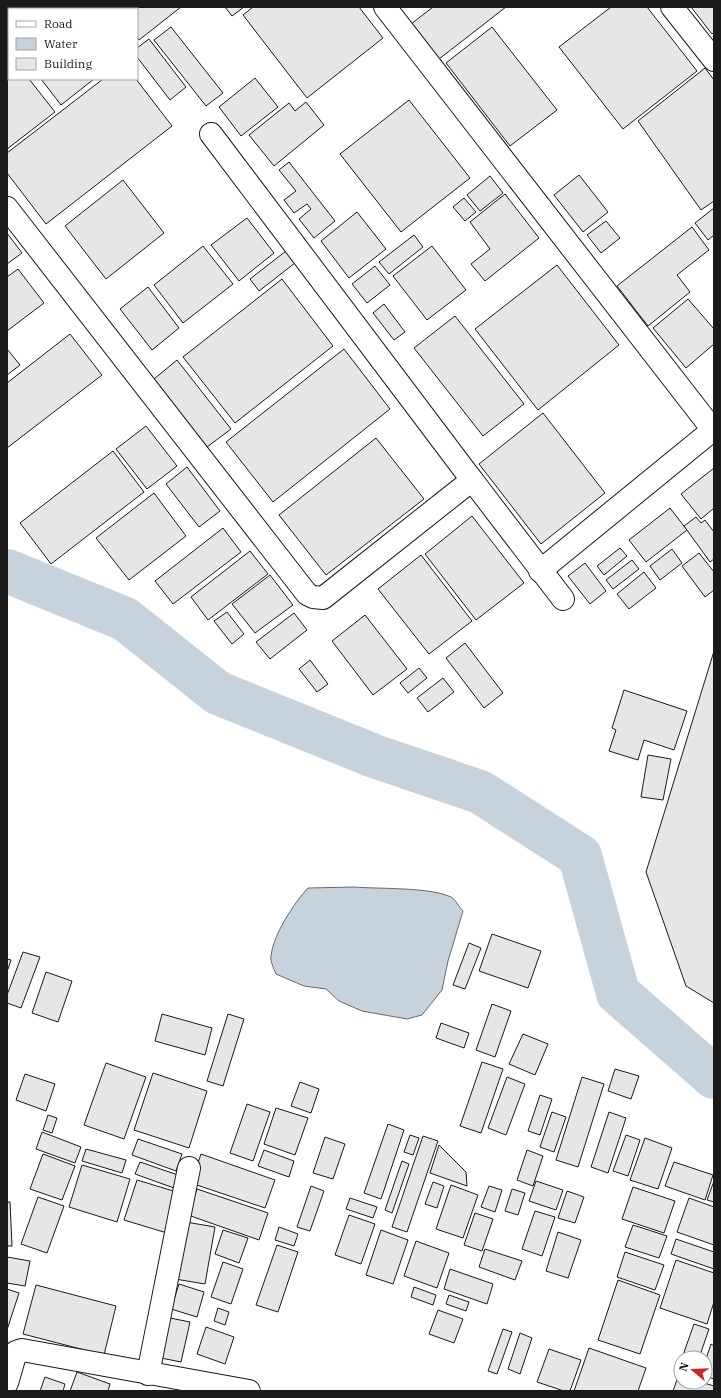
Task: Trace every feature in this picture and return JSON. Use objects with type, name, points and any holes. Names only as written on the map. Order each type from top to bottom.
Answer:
[{"type":"street","points":[[385,7],[714,430],[540,571]]},
{"type":"street","points":[[672,7],[714,60]]},
{"type":"street","points":[[212,134],[540,571],[563,599]]},
{"type":"street","points":[[7,208],[307,594],[313,597],[323,598],[472,480]]},
{"type":"street","points":[[148,1374],[188,1168]]},
{"type":"street","points":[[7,1383],[16,1352],[22,1350],[148,1374],[249,1391]]},
{"type":"water","points":[[354,887],[417,890],[442,894],[451,897],[463,911],[448,961],[442,990],[422,1015],[407,1019],[362,1011],[339,1001],[326,989],[304,986],[276,974],[271,958],[276,939],[285,920],[308,888]]},
{"type":"building","points":[[7,7],[39,8],[8,8],[8,36]]},
{"type":"building","points":[[181,7],[139,40],[138,8],[114,8]]},
{"type":"building","points":[[225,7],[244,7],[232,16]]},
{"type":"building","points":[[253,7],[359,7],[383,38],[307,98],[243,15]]},
{"type":"building","points":[[433,7],[506,7],[439,59],[411,24]]},
{"type":"building","points":[[611,7],[647,7],[697,71],[623,129],[559,47]]},
{"type":"building","points":[[691,7],[714,7],[714,32],[712,34]]},
{"type":"building","points":[[171,27],[223,93],[206,106],[154,40]]},
{"type":"building","points":[[492,27],[557,110],[510,146],[446,63]]},
{"type":"building","points":[[149,39],[186,87],[170,100],[138,58],[138,47]]},
{"type":"building","points":[[7,50],[8,80],[30,80],[55,112],[7,149]]},
{"type":"building","points":[[705,68],[714,80],[714,201],[701,210],[638,121]]},
{"type":"building","points":[[255,78],[278,107],[241,136],[219,107]]},
{"type":"building","points":[[42,80],[93,80],[61,105]]},
{"type":"building","points":[[102,80],[137,80],[172,126],[46,224],[7,173],[7,153]]},
{"type":"building","points":[[409,100],[470,178],[401,232],[340,154]]},
{"type":"building","points":[[306,102],[324,125],[274,166],[249,135],[289,103],[295,111]]},
{"type":"building","points":[[289,162],[335,221],[314,238],[299,219],[311,209],[307,204],[294,213],[284,200],[296,191],[279,170]]},
{"type":"building","points":[[579,175],[608,212],[583,232],[554,195]]},
{"type":"building","points":[[490,176],[503,193],[480,211],[467,195]]},
{"type":"building","points":[[123,180],[164,233],[106,279],[65,226]]},
{"type":"building","points":[[505,194],[539,238],[485,281],[471,264],[490,249],[470,222]]},
{"type":"building","points":[[464,198],[476,212],[465,221],[453,207]]},
{"type":"building","points":[[714,208],[714,235],[708,240],[695,223]]},
{"type":"building","points":[[357,212],[386,249],[349,278],[321,241]]},
{"type":"building","points":[[247,218],[274,253],[239,281],[211,245]]},
{"type":"building","points":[[606,221],[620,238],[601,253],[587,235]]},
{"type":"building","points":[[692,227],[709,250],[677,275],[690,292],[648,326],[617,286]]},
{"type":"building","points":[[7,233],[22,253],[7,264]]},
{"type":"building","points":[[414,235],[423,247],[389,274],[379,262]]},
{"type":"building","points":[[203,246],[233,284],[183,323],[154,285]]},
{"type":"building","points":[[432,246],[466,290],[427,320],[393,276]]},
{"type":"building","points":[[286,251],[295,263],[259,291],[250,279]]},
{"type":"building","points":[[557,265],[619,345],[538,410],[475,329]]},
{"type":"building","points":[[375,266],[390,285],[367,303],[352,284]]},
{"type":"building","points":[[18,269],[44,303],[7,331],[7,277]]},
{"type":"building","points":[[282,279],[333,346],[235,423],[183,357]]},
{"type":"building","points":[[148,287],[179,328],[152,350],[120,309]]},
{"type":"building","points":[[688,299],[714,329],[714,344],[686,368],[653,328]]},
{"type":"building","points":[[384,304],[405,332],[394,340],[373,313]]},
{"type":"building","points":[[455,316],[524,404],[483,436],[414,348]]},
{"type":"building","points":[[70,334],[102,375],[7,448],[7,383]]},
{"type":"building","points":[[7,349],[20,365],[7,375]]},
{"type":"building","points":[[344,349],[390,409],[273,502],[226,442]]},
{"type":"building","points":[[177,360],[231,429],[207,447],[154,379]]},
{"type":"building","points":[[543,413],[605,493],[541,544],[479,464]]},
{"type":"building","points":[[146,426],[177,466],[147,489],[116,449]]},
{"type":"building","points":[[376,438],[424,499],[326,575],[279,515]]},
{"type":"building","points":[[113,451],[144,492],[51,564],[20,523]]},
{"type":"building","points":[[187,467],[220,511],[199,527],[166,484]]},
{"type":"building","points":[[714,468],[714,508],[701,519],[681,494]]},
{"type":"building","points":[[154,493],[186,536],[129,580],[96,538]]},
{"type":"building","points":[[670,508],[687,530],[646,562],[629,540]]},
{"type":"building","points":[[472,516],[524,583],[476,620],[425,554]]},
{"type":"building","points":[[696,517],[701,523],[705,520],[714,532],[714,559],[710,562],[684,526]]},
{"type":"building","points":[[223,528],[241,552],[173,604],[155,581]]},
{"type":"building","points":[[620,548],[627,556],[604,575],[597,566]]},
{"type":"building","points":[[672,549],[682,563],[660,580],[650,566]]},
{"type":"building","points":[[250,551],[268,574],[208,620],[191,597]]},
{"type":"building","points":[[699,553],[714,572],[714,590],[705,597],[682,566]]},
{"type":"building","points":[[421,555],[472,621],[429,654],[378,589]]},
{"type":"building","points":[[632,560],[639,569],[613,589],[606,580]]},
{"type":"building","points":[[585,563],[606,591],[590,604],[568,576]]},
{"type":"building","points":[[644,572],[656,588],[629,609],[617,594]]},
{"type":"building","points":[[270,575],[293,605],[255,633],[232,604]]},
{"type":"building","points":[[227,612],[244,634],[232,644],[214,621]]},
{"type":"building","points":[[294,613],[307,630],[270,659],[256,642]]},
{"type":"building","points":[[365,615],[407,669],[373,695],[332,641]]},
{"type":"building","points":[[465,643],[503,693],[484,708],[446,658]]},
{"type":"building","points":[[714,651],[714,1003],[686,986],[646,872]]},
{"type":"building","points":[[310,660],[328,684],[317,692],[299,669]]},
{"type":"building","points":[[419,668],[427,678],[408,693],[400,683]]},
{"type":"building","points":[[443,678],[454,692],[428,712],[417,698]]},
{"type":"building","points":[[624,690],[687,711],[674,750],[644,740],[638,760],[609,751],[616,730],[612,728]]},
{"type":"building","points":[[648,755],[671,759],[663,800],[641,797]]},
{"type":"building","points":[[492,934],[541,951],[528,988],[479,971]]},
{"type":"building","points":[[469,943],[481,948],[465,989],[453,985]]},
{"type":"building","points":[[23,952],[40,957],[21,1008],[7,1003],[7,995]]},
{"type":"building","points":[[7,959],[11,960],[7,972]]},
{"type":"building","points":[[46,972],[72,981],[58,1022],[32,1013]]},
{"type":"building","points":[[492,1004],[511,1011],[495,1057],[476,1050]]},
{"type":"building","points":[[162,1014],[212,1028],[205,1055],[155,1041]]},
{"type":"building","points":[[228,1014],[244,1019],[223,1086],[207,1081]]},
{"type":"building","points":[[441,1023],[469,1033],[464,1048],[436,1038]]},
{"type":"building","points":[[523,1034],[548,1044],[535,1075],[509,1064]]},
{"type":"building","points":[[482,1062],[503,1069],[481,1133],[460,1126]]},
{"type":"building","points":[[106,1063],[146,1077],[124,1139],[84,1125]]},
{"type":"building","points":[[615,1069],[639,1076],[631,1099],[608,1091]]},
{"type":"building","points":[[153,1073],[207,1091],[189,1148],[134,1130]]},
{"type":"building","points":[[25,1074],[55,1084],[46,1111],[16,1100]]},
{"type":"building","points":[[507,1077],[525,1084],[506,1135],[488,1128]]},
{"type":"building","points":[[582,1077],[604,1084],[578,1167],[556,1160]]},
{"type":"building","points":[[300,1082],[319,1089],[311,1113],[291,1106]]},
{"type":"building","points":[[540,1095],[552,1099],[540,1135],[528,1131]]},
{"type":"building","points":[[247,1104],[270,1112],[253,1161],[230,1153]]},
{"type":"building","points":[[276,1108],[308,1118],[295,1155],[264,1144]]},
{"type":"building","points":[[552,1112],[566,1117],[554,1152],[540,1147]]},
{"type":"building","points":[[609,1112],[626,1118],[608,1173],[591,1167]]},
{"type":"building","points":[[48,1115],[57,1118],[52,1133],[43,1130]]},
{"type":"building","points":[[388,1124],[404,1130],[381,1199],[364,1193]]},
{"type":"building","points":[[42,1132],[81,1147],[75,1163],[36,1149]]},
{"type":"building","points":[[410,1135],[419,1138],[413,1155],[404,1152]]},
{"type":"building","points":[[626,1135],[640,1140],[628,1176],[613,1171]]},
{"type":"building","points":[[423,1136],[438,1141],[407,1232],[392,1227]]},
{"type":"building","points":[[325,1137],[345,1144],[333,1179],[313,1173]]},
{"type":"building","points":[[645,1138],[672,1148],[658,1189],[630,1180]]},
{"type":"building","points":[[138,1139],[182,1154],[176,1171],[132,1155]]},
{"type":"building","points":[[439,1145],[466,1172],[467,1186],[430,1173]]},
{"type":"building","points":[[86,1149],[126,1160],[122,1173],[82,1161]]},
{"type":"building","points":[[264,1150],[294,1161],[289,1177],[258,1166]]},
{"type":"building","points":[[527,1150],[543,1156],[533,1186],[517,1180]]},
{"type":"building","points":[[43,1154],[75,1166],[62,1200],[30,1189]]},
{"type":"building","points":[[201,1154],[275,1180],[265,1208],[191,1183]]},
{"type":"building","points":[[402,1161],[409,1164],[392,1213],[385,1210]]},
{"type":"building","points":[[140,1162],[178,1175],[174,1188],[135,1174]]},
{"type":"building","points":[[674,1162],[713,1175],[705,1200],[665,1186]]},
{"type":"building","points":[[82,1165],[130,1179],[117,1222],[69,1207]]},
{"type":"building","points":[[137,1180],[180,1193],[167,1233],[124,1220]]},
{"type":"building","points":[[536,1181],[563,1190],[556,1210],[529,1201]]},
{"type":"building","points":[[714,1181],[714,1202],[707,1200]]},
{"type":"building","points":[[433,1182],[444,1186],[437,1208],[425,1204]]},
{"type":"building","points":[[451,1185],[478,1195],[463,1238],[436,1229]]},
{"type":"building","points":[[311,1186],[324,1191],[310,1231],[297,1227]]},
{"type":"building","points":[[489,1186],[502,1190],[495,1212],[481,1207]]},
{"type":"building","points":[[633,1187],[675,1201],[664,1233],[622,1219]]},
{"type":"building","points":[[197,1189],[268,1213],[259,1240],[188,1215]]},
{"type":"building","points":[[512,1189],[525,1193],[518,1215],[505,1211]]},
{"type":"building","points":[[567,1191],[584,1197],[575,1223],[558,1218]]},
{"type":"building","points":[[38,1197],[64,1206],[47,1253],[21,1244]]},
{"type":"building","points":[[350,1198],[377,1207],[373,1218],[346,1209]]},
{"type":"building","points":[[689,1198],[714,1207],[714,1245],[677,1232]]},
{"type":"building","points":[[7,1202],[10,1202],[12,1246],[7,1246]]},
{"type":"building","points":[[535,1211],[555,1217],[542,1256],[522,1249]]},
{"type":"building","points":[[475,1213],[493,1219],[482,1251],[464,1245]]},
{"type":"building","points":[[349,1215],[375,1224],[361,1264],[335,1255]]},
{"type":"building","points":[[186,1222],[215,1227],[205,1284],[175,1279]]},
{"type":"building","points":[[633,1225],[667,1236],[659,1258],[625,1247]]},
{"type":"building","points":[[279,1227],[298,1234],[294,1246],[275,1240]]},
{"type":"building","points":[[223,1230],[248,1238],[239,1263],[215,1254]]},
{"type":"building","points":[[381,1230],[408,1240],[393,1284],[366,1275]]},
{"type":"building","points":[[558,1232],[581,1240],[568,1278],[546,1271]]},
{"type":"building","points":[[676,1239],[714,1252],[714,1269],[671,1254]]},
{"type":"building","points":[[416,1241],[449,1253],[437,1288],[404,1276]]},
{"type":"building","points":[[277,1245],[298,1252],[278,1312],[256,1305]]},
{"type":"building","points":[[485,1249],[522,1261],[515,1280],[479,1267]]},
{"type":"building","points":[[625,1252],[664,1265],[655,1290],[617,1277]]},
{"type":"building","points":[[7,1257],[30,1261],[25,1286],[7,1283]]},
{"type":"building","points":[[676,1260],[714,1273],[714,1302],[707,1324],[660,1308]]},
{"type":"building","points":[[223,1262],[243,1269],[231,1304],[211,1297]]},
{"type":"building","points":[[450,1269],[493,1284],[487,1304],[444,1289]]},
{"type":"building","points":[[618,1280],[660,1295],[640,1354],[598,1340]]},
{"type":"building","points":[[179,1284],[204,1292],[197,1317],[171,1309]]},
{"type":"building","points":[[36,1285],[116,1306],[104,1355],[23,1334]]},
{"type":"building","points":[[414,1287],[436,1295],[433,1305],[411,1297]]},
{"type":"building","points":[[7,1289],[19,1293],[7,1330]]},
{"type":"building","points":[[449,1295],[469,1302],[466,1311],[446,1304]]},
{"type":"building","points":[[218,1308],[229,1312],[225,1325],[214,1321]]},
{"type":"building","points":[[438,1310],[463,1319],[454,1343],[429,1334]]},
{"type":"building","points":[[170,1318],[190,1322],[181,1362],[161,1358]]},
{"type":"building","points":[[694,1324],[709,1329],[702,1350],[685,1350]]},
{"type":"building","points":[[206,1327],[234,1337],[225,1364],[197,1354]]},
{"type":"building","points":[[503,1329],[512,1332],[497,1374],[488,1371]]},
{"type":"building","points":[[520,1333],[532,1338],[520,1374],[508,1369]]},
{"type":"building","points":[[711,1344],[714,1346],[714,1379],[713,1350],[709,1350]]},
{"type":"building","points":[[589,1348],[646,1368],[638,1391],[574,1391]]},
{"type":"building","points":[[549,1349],[581,1360],[570,1391],[564,1391],[537,1382]]},
{"type":"building","points":[[77,1372],[110,1384],[108,1391],[70,1391]]},
{"type":"building","points":[[45,1377],[65,1384],[63,1391],[40,1391]]},
{"type":"building","points":[[714,1386],[714,1391],[673,1391],[713,1390]]},
{"type":"waterway","points":[[7,571],[125,619],[218,693],[374,756],[480,792],[580,856],[618,993],[714,1077]]}]
